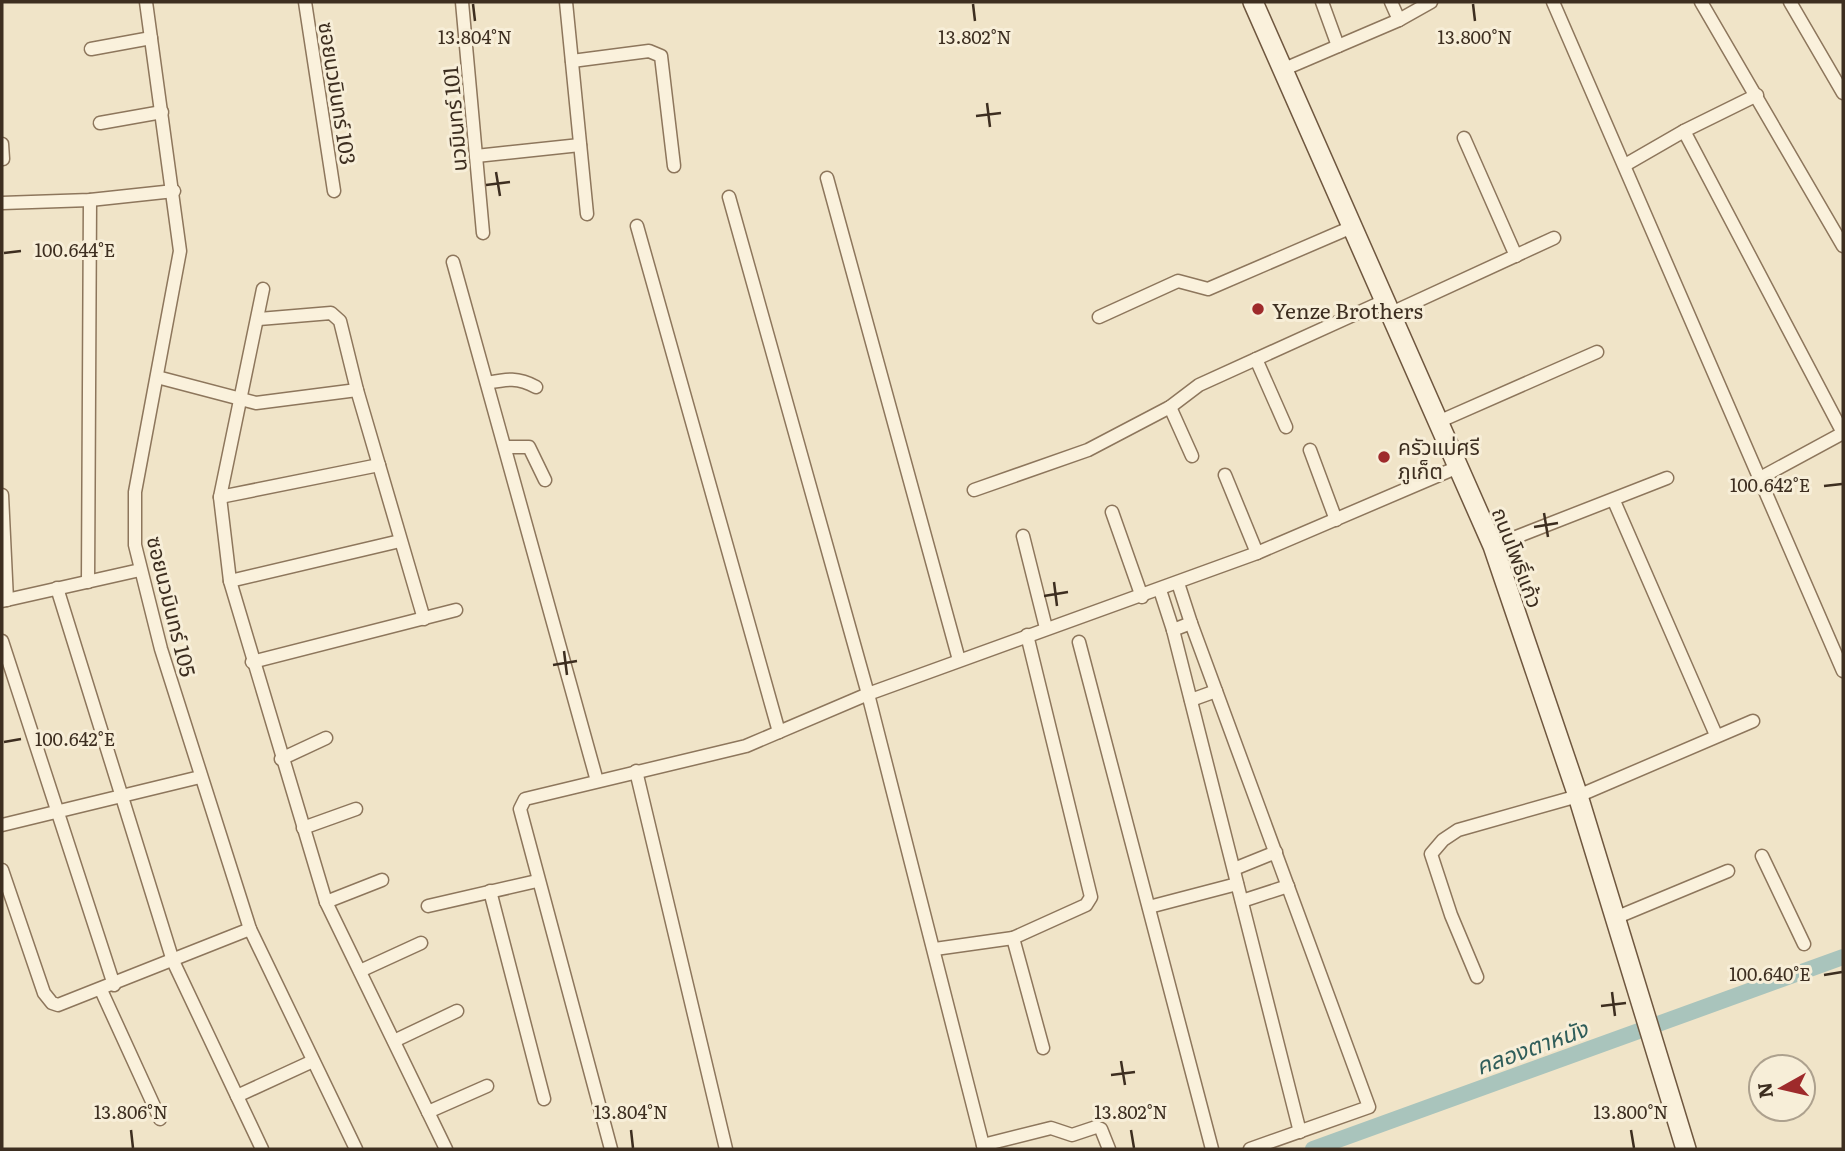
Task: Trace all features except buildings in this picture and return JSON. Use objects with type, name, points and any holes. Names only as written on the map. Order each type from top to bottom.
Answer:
[{"type":"street","name":"ซอยนวมินทร์ 105","points":[[146,2],[174,191],[180,251],[135,492],[135,545],[139,570],[200,778],[250,929],[356,1149]]},
{"type":"street","name":"ซอยนวมินทร์ 103","points":[[305,2],[334,191]]},
{"type":"street","name":"นวมินทร์ 101","points":[[462,2],[483,233]]},
{"type":"street","points":[[566,2],[587,214]]},
{"type":"street","name":"ถนนโพธิ์แก้ว","points":[[1253,2],[1493,546],[1578,796],[1686,1149]]},
{"type":"street","points":[[1322,2],[1338,46]]},
{"type":"street","points":[[1391,2],[1399,20]]},
{"type":"street","points":[[1282,69],[1399,20],[1431,2]]},
{"type":"street","points":[[1553,2],[1843,671]]},
{"type":"street","points":[[1701,2],[1843,246]]},
{"type":"street","points":[[1790,2],[1843,93]]},
{"type":"street","points":[[91,49],[151,38]]},
{"type":"street","points":[[572,61],[649,51],[661,56],[674,166]]},
{"type":"street","points":[[1625,165],[1684,131],[1756,96]]},
{"type":"street","points":[[100,123],[162,112]]},
{"type":"street","points":[[1684,131],[1843,433],[1760,478]]},
{"type":"street","points":[[1464,138],[1517,256]]},
{"type":"street","points":[[2,144],[3,159]]},
{"type":"street","points":[[476,156],[580,145]]},
{"type":"street","points":[[827,178],[959,660]]},
{"type":"street","points":[[2,203],[90,200],[174,191]]},
{"type":"street","points":[[729,197],[868,694],[935,949],[983,1147],[1051,1128],[1072,1135],[1096,1127],[1101,1129],[1109,1149]]},
{"type":"street","points":[[88,582],[90,200]]},
{"type":"street","points":[[637,226],[779,732]]},
{"type":"street","points":[[1099,317],[1178,281],[1208,289],[1352,227]]},
{"type":"street","points":[[974,490],[1088,450],[1170,407],[1199,384],[1517,256],[1555,238]]},
{"type":"street","points":[[453,262],[597,781]]},
{"type":"street","points":[[263,289],[259,319],[220,498],[220,522],[230,581],[281,759],[326,902],[446,1149]]},
{"type":"street","points":[[259,319],[323,313],[336,315],[340,321],[357,390],[424,619]]},
{"type":"street","points":[[1438,422],[1597,352]]},
{"type":"street","points":[[1256,359],[1286,428]]},
{"type":"street","points":[[157,377],[242,401],[271,402],[357,390]]},
{"type":"street","points":[[487,383],[522,379],[536,387]]},
{"type":"street","points":[[1170,407],[1192,456]]},
{"type":"street","points":[[506,447],[529,447],[545,480]]},
{"type":"street","points":[[1310,450],[1336,520]]},
{"type":"street","points":[[220,498],[379,465]]},
{"type":"street","points":[[611,1149],[537,881],[520,809],[522,801],[529,796],[728,751],[868,694],[1046,628],[1142,597],[1257,553],[1458,467]]},
{"type":"street","points":[[1225,475],[1257,553]]},
{"type":"street","points":[[1493,546],[1614,501],[1667,478]]},
{"type":"street","points":[[2,495],[4,601],[139,570]]},
{"type":"street","points":[[1614,501],[1716,735]]},
{"type":"street","points":[[1112,512],[1142,597]]},
{"type":"street","points":[[1023,536],[1046,628]]},
{"type":"street","points":[[230,581],[400,541]]},
{"type":"street","points":[[1178,583],[1369,1107],[1250,1149]]},
{"type":"street","points":[[57,588],[173,961],[262,1149]]},
{"type":"street","points":[[1160,590],[1173,629],[1300,1132]]},
{"type":"street","points":[[252,662],[456,610]]},
{"type":"street","points":[[1173,629],[1191,623]]},
{"type":"street","points":[[935,949],[1013,938],[1086,905],[1091,897],[1027,635]]},
{"type":"street","points":[[2,641],[55,813],[114,985]]},
{"type":"street","points":[[1079,642],[1212,1149]]},
{"type":"street","points":[[1191,700],[1216,691]]},
{"type":"street","points":[[1477,976],[1451,915],[1431,852],[1458,830],[1578,796],[1753,721]]},
{"type":"street","points":[[281,759],[327,738]]},
{"type":"street","points":[[636,771],[726,1149]]},
{"type":"street","points":[[2,825],[200,778]]},
{"type":"street","points":[[303,828],[356,808]]},
{"type":"street","points":[[1234,869],[1276,852]]},
{"type":"street","points":[[1762,856],[1804,944]]},
{"type":"street","points":[[2,870],[47,998],[52,1003],[64,1004],[250,929]]},
{"type":"street","points":[[1615,919],[1728,871]]},
{"type":"street","points":[[326,902],[382,880]]},
{"type":"street","points":[[428,906],[537,881]]},
{"type":"street","points":[[1149,907],[1237,884]]},
{"type":"street","points":[[1242,901],[1288,886]]},
{"type":"street","points":[[490,891],[544,1099]]},
{"type":"street","points":[[1013,938],[1043,1048]]},
{"type":"street","points":[[360,971],[421,943]]},
{"type":"street","points":[[101,990],[160,1119]]},
{"type":"street","points":[[394,1041],[457,1011]]},
{"type":"street","points":[[237,1096],[313,1061]]},
{"type":"street","points":[[428,1112],[487,1086]]},
{"type":"waterway","name":"คลองตาหนัง","points":[[1313,1149],[1843,957]]},
{"type":"place","name":"Yenze Brothers","points":[[1258,309]]},
{"type":"place","name":"ครัวแม่ศรี ภูเก็ต","points":[[1384,457]]}]
